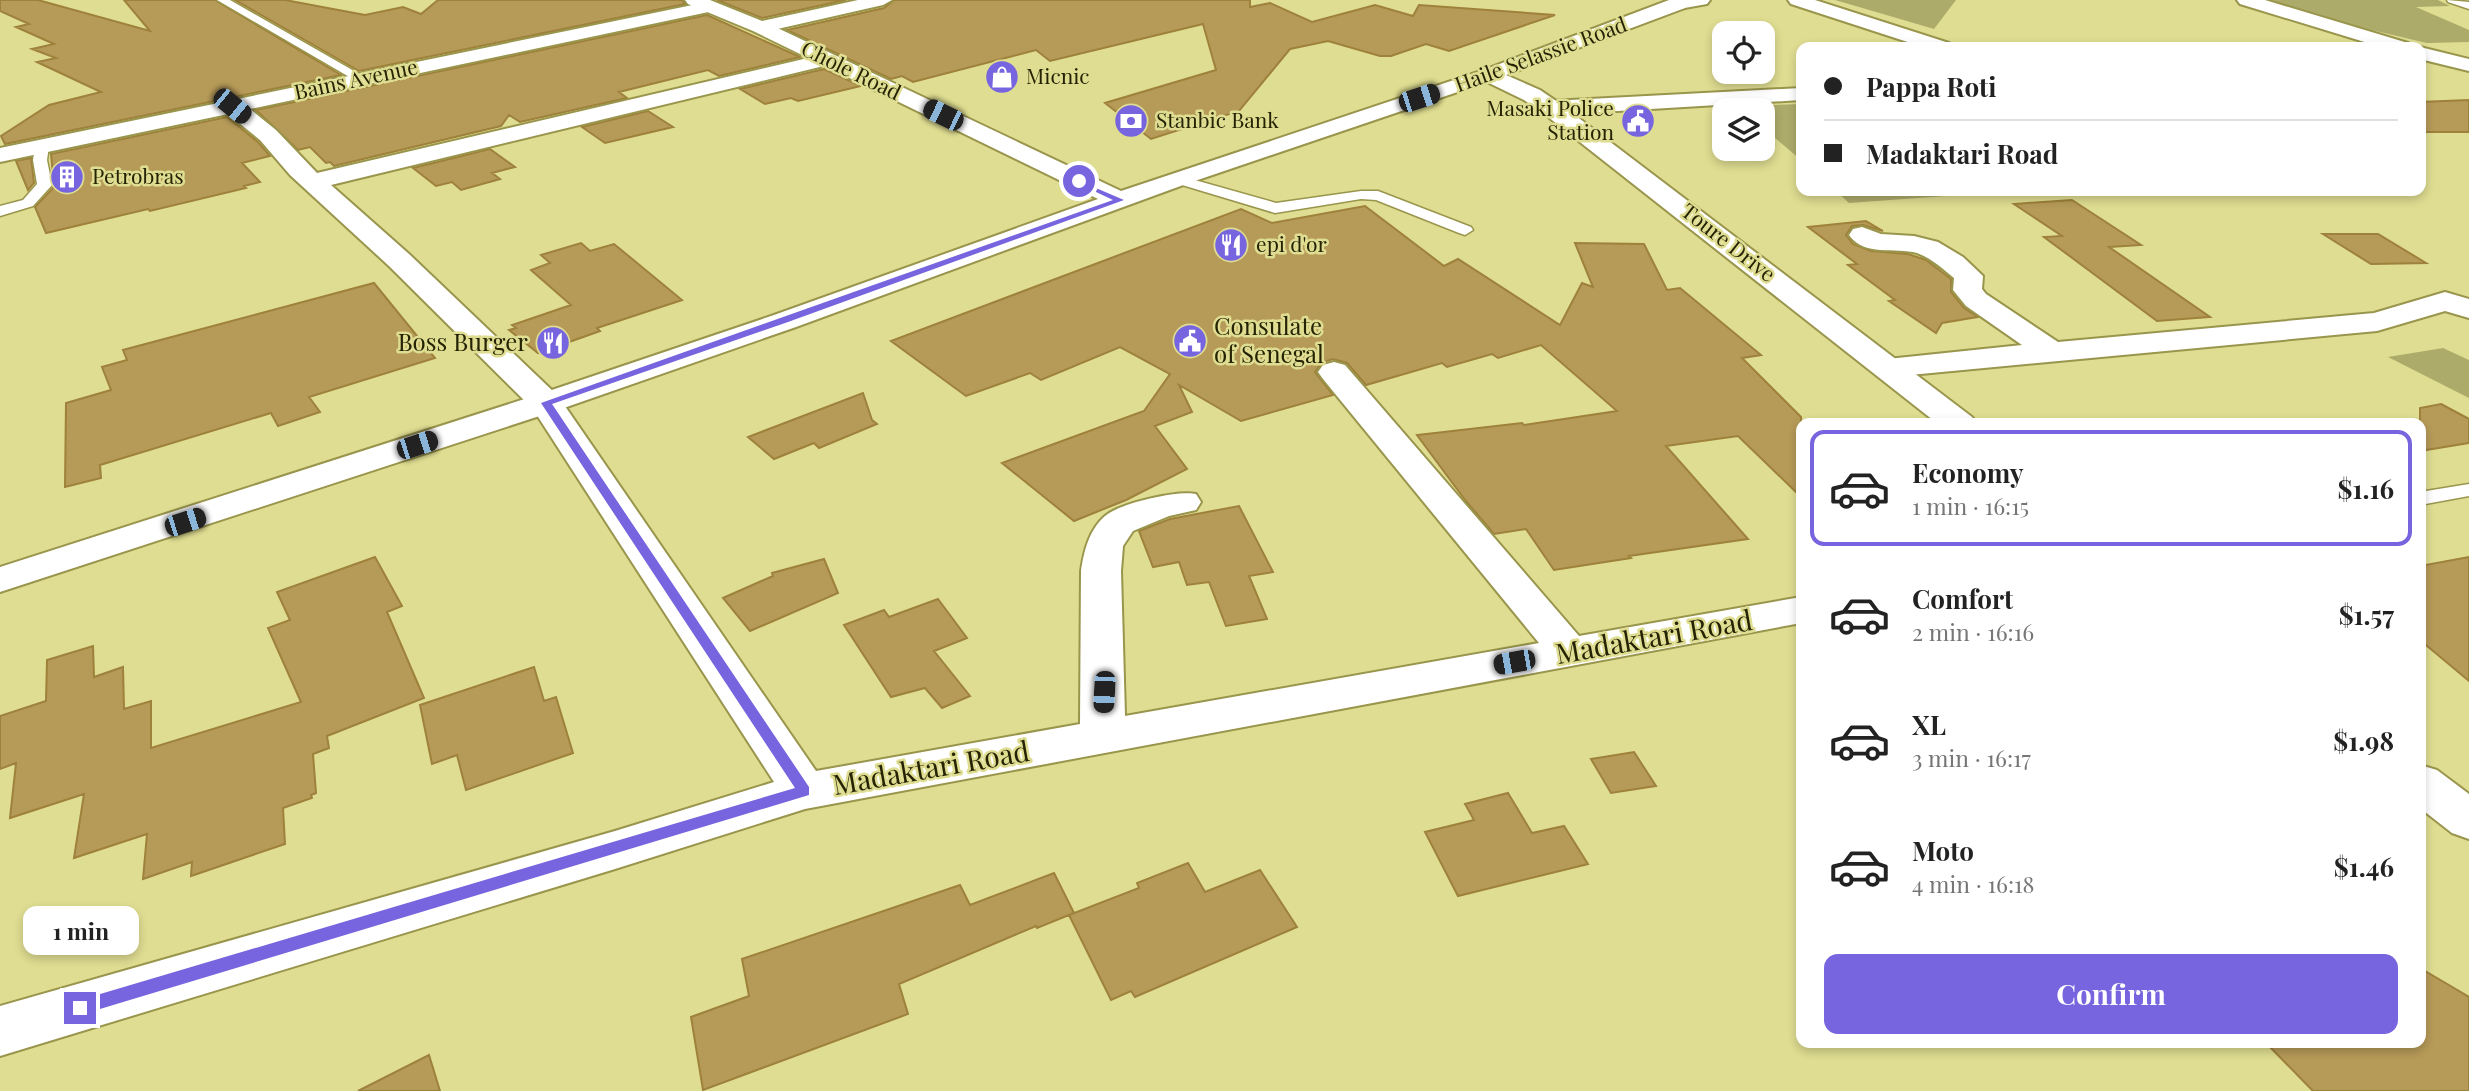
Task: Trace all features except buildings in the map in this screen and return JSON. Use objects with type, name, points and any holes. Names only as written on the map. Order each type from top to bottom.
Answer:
[{"type":"street","points":[[760,27],[883,0]]},
{"type":"street","name":"Haile Selassie Road","points":[[0,580],[546,403],[785,321],[1177,179],[1489,75],[1650,16],[1678,2],[1701,0]]},
{"type":"street","points":[[1797,0],[1927,42]]},
{"type":"street","points":[[2246,0],[2385,42]]},
{"type":"street","name":"Bains Avenue","points":[[0,155],[362,79],[703,3]]},
{"type":"street","name":"Chole Road","points":[[703,3],[760,27],[1120,200]]},
{"type":"street","points":[[2446,59],[2469,52]]},
{"type":"street","points":[[2426,54],[2469,67]]},
{"type":"street","points":[[312,181],[825,60]]},
{"type":"street","points":[[2431,75],[2469,67]]},
{"type":"street","name":"Toure Drive","points":[[1489,75],[1532,95],[1550,108],[1953,418]]},
{"type":"street","points":[[1550,108],[1796,94]]},
{"type":"street","points":[[232,106],[268,135],[312,181],[546,403],[804,791]]},
{"type":"street","points":[[1862,235],[1877,243],[1922,246],[1949,260],[1969,276],[1967,290],[1976,300],[2052,352]]},
{"type":"street","points":[[1889,367],[2377,322],[2461,307]]},
{"type":"street","points":[[1334,372],[1569,652]]},
{"type":"street","points":[[1102,737],[1104,692],[1101,571],[1104,546],[1119,523],[1157,508],[1184,502]]},
{"type":"street","name":"Madaktari Road","points":[[0,1031],[804,791],[1796,611]]},
{"type":"street","points":[[2426,787],[2469,820]]},
{"type":"lane","points":[[222,0],[362,79]]},
{"type":"lane","points":[[2452,0],[2469,6]]},
{"type":"lane","points":[[0,211],[28,203],[45,185],[40,160],[41,146]]},
{"type":"lane","points":[[1177,179],[1276,208],[1361,195],[1378,196],[1465,230]]},
{"type":"lane","points":[[2426,498],[2469,490]]},
{"type":"shaded area","points":[[1835,0],[1956,0],[1934,29]]},
{"type":"shaded area","points":[[2269,0],[2438,0],[2450,6],[2416,7],[2469,30],[2469,42],[2427,43],[2320,18]]},
{"type":"shaded area","points":[[1796,104],[1796,156],[1775,138],[1775,105]]},
{"type":"shaded area","points":[[1841,196],[1946,196],[1849,203]]},
{"type":"shaded area","points":[[2443,348],[2469,360],[2469,398],[2388,357]]},
{"type":"place","name":"Micnic","points":[[1002,77]]},
{"type":"place","name":"Stanbic Bank","points":[[1131,121]]},
{"type":"place","name":"Masaki Police Station","points":[[1638,121]]},
{"type":"place","name":"Petrobras","points":[[67,177]]},
{"type":"place","name":"epi d'or","points":[[1231,245]]},
{"type":"place","name":"Consulate of Senegal","points":[[1190,341]]},
{"type":"place","name":"Boss Burger","points":[[553,343]]},
{"type":"route","points":[[80,1008],[588,858],[804,791],[546,403],[785,321],[1120,200],[1079,181]]}]
